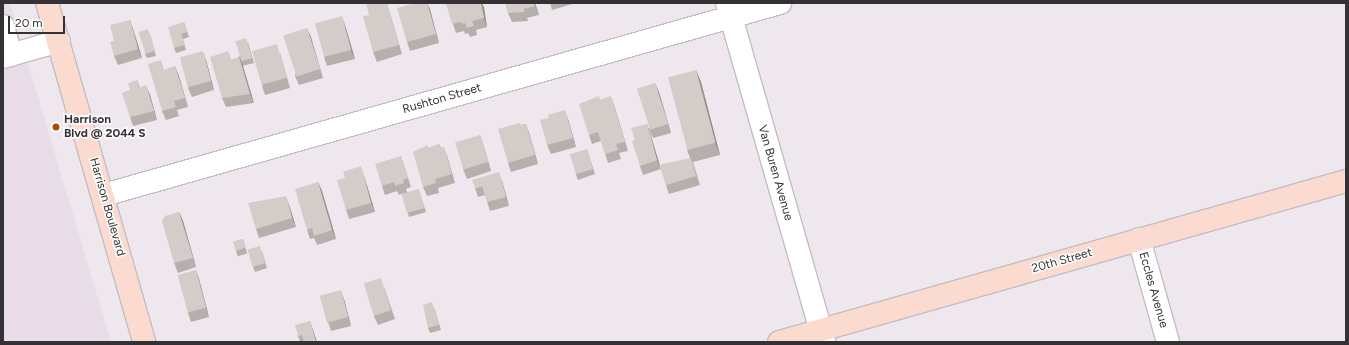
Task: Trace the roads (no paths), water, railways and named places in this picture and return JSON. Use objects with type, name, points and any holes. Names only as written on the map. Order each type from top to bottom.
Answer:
[{"type":"main road","name":"Harrison Boulevard","points":[[47,3],[104,194],[144,342]]},
{"type":"main road","name":"20th Street","points":[[779,342],[822,336],[1139,239],[1346,181]]},
{"type":"street","name":"Rushton Street","points":[[104,194],[729,10],[780,3]]},
{"type":"street","name":"Van Buren Avenue","points":[[729,10],[822,336]]},
{"type":"street","points":[[3,26],[7,56],[58,41]]},
{"type":"street","name":"Eccles Avenue","points":[[1139,239],[1168,342]]},
{"type":"place","name":"Harrison Blvd @ 2044 S","points":[[56,127]]}]
